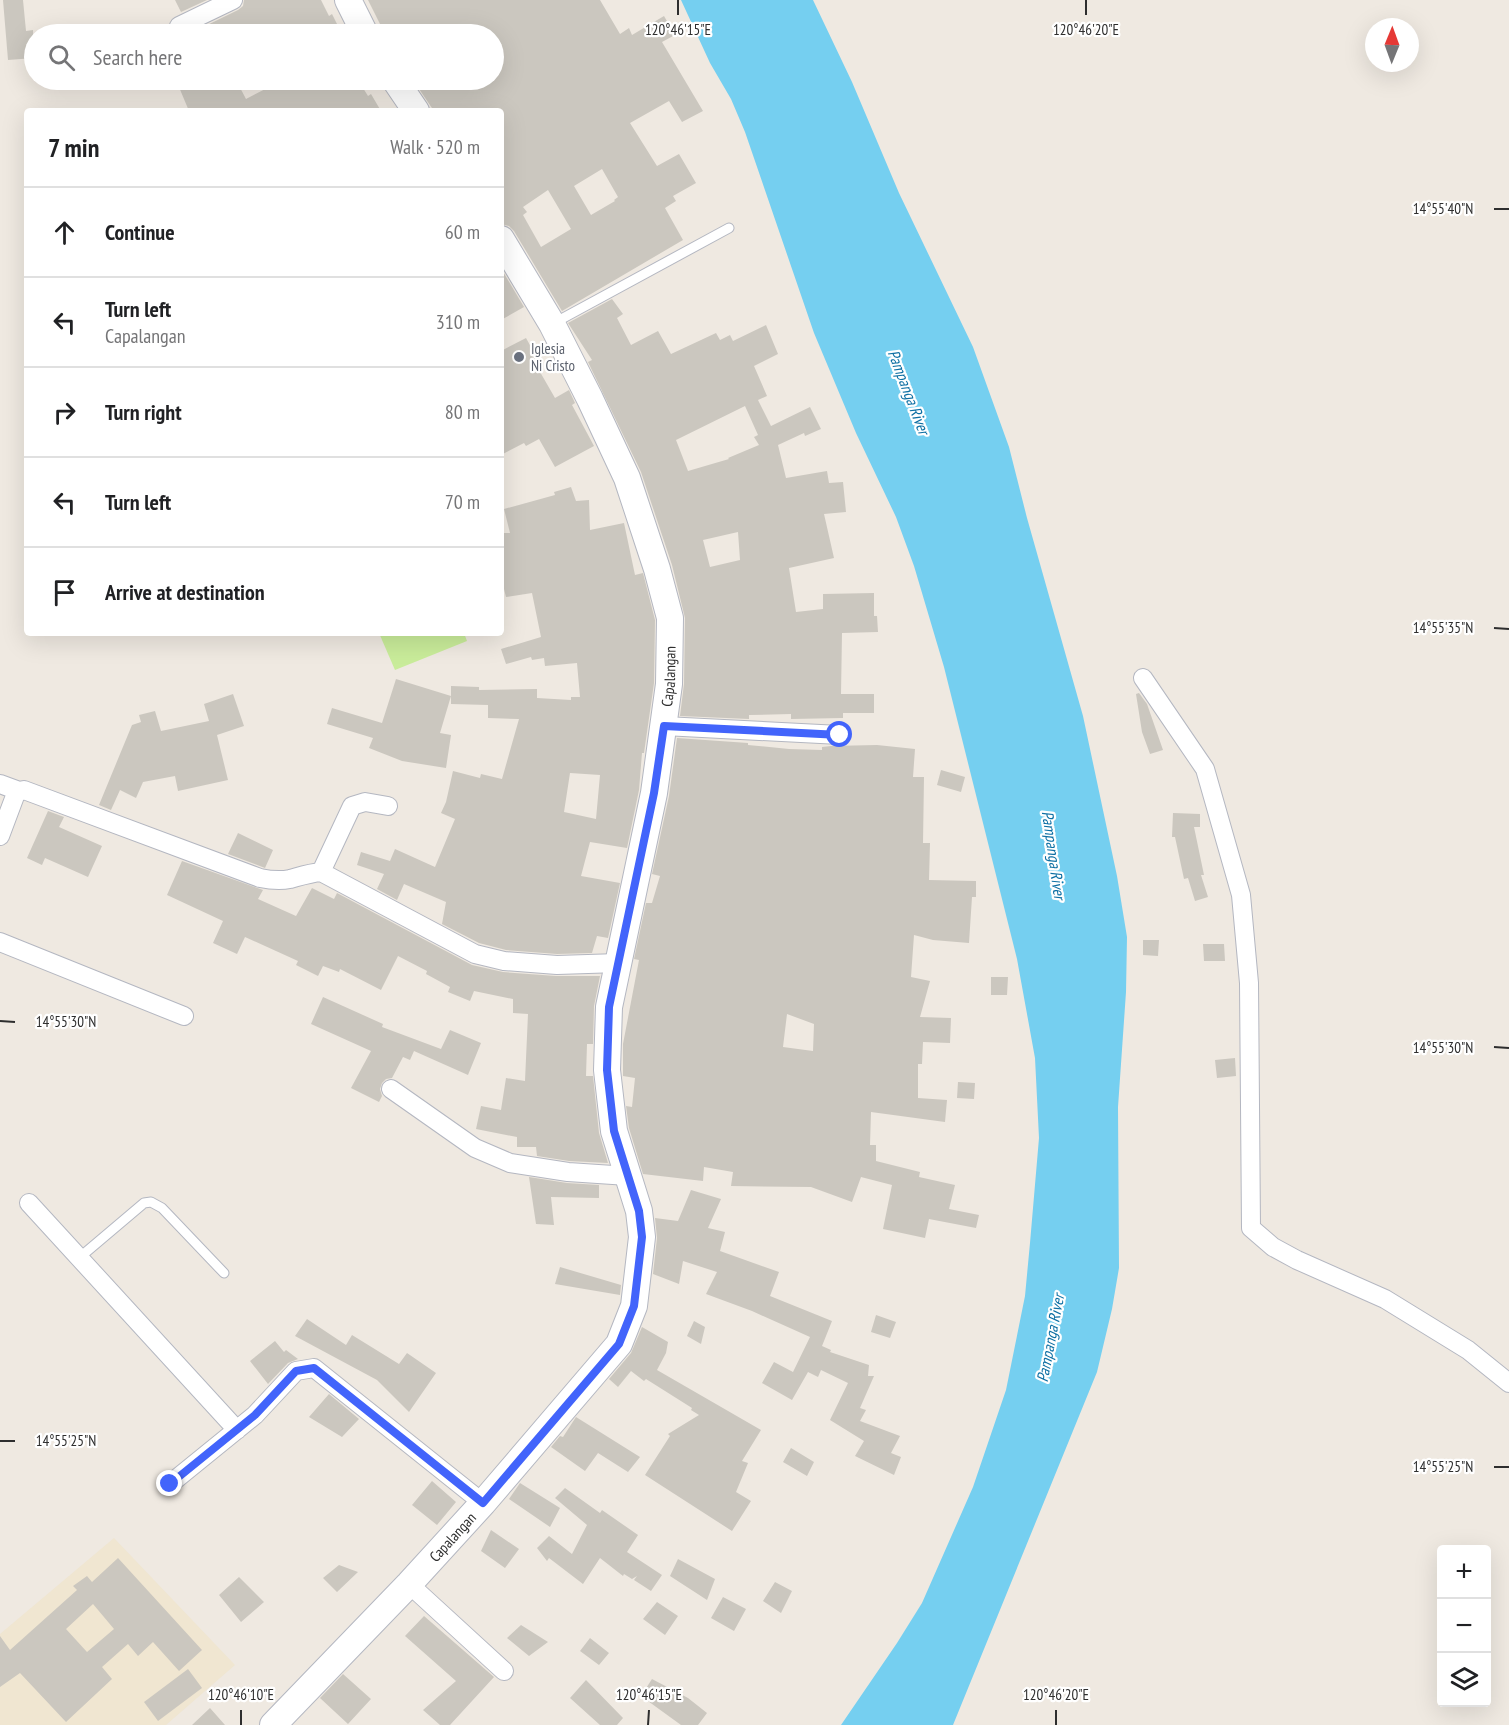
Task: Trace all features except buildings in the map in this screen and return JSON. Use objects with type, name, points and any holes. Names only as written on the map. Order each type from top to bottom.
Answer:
[{"type":"street","points":[[183,24],[233,0]]},
{"type":"street","points":[[348,0],[360,24]]},
{"type":"street","points":[[401,90],[415,108]]},
{"type":"street","name":"Capalangan","points":[[273,1725],[410,1584],[483,1503],[619,1344],[634,1306],[642,1237],[639,1211],[614,1131],[607,1070],[609,1007],[654,793],[669,684],[670,618],[657,569],[627,478],[552,324],[504,245]]},
{"type":"street","points":[[1143,678],[1205,769],[1241,895],[1249,983],[1251,1228],[1273,1247],[1296,1260],[1385,1299],[1468,1350],[1509,1383]]},
{"type":"street","points":[[664,726],[840,735]]},
{"type":"street","points":[[0,784],[19,791],[24,790],[260,878],[276,880],[321,872],[475,954],[504,961],[557,965],[619,963]]},
{"type":"street","points":[[0,836],[19,791]]},
{"type":"street","points":[[321,872],[352,806],[365,802],[388,806]]},
{"type":"street","points":[[0,942],[184,1016]]},
{"type":"street","points":[[391,1089],[475,1148],[510,1162],[568,1172],[628,1176]]},
{"type":"street","points":[[29,1203],[237,1430]]},
{"type":"street","points":[[170,1484],[255,1415],[296,1371],[314,1368],[483,1503]]},
{"type":"street","points":[[410,1584],[504,1671]]},
{"type":"lane","points":[[552,324],[729,228]]},
{"type":"lane","points":[[79,1258],[144,1203],[151,1202],[162,1208],[224,1273]]},
{"type":"shaded area","points":[[114,1538],[235,1665],[166,1725],[0,1725],[0,1634]]},
{"type":"green space","points":[[380,636],[465,636],[467,641],[395,670]]},
{"type":"water","name":"Pampanga River","points":[[681,0],[813,0],[852,82],[899,193],[973,347],[1009,447],[1083,716],[1117,876],[1127,937],[1126,992],[1118,1107],[1119,1268],[1112,1309],[1097,1372],[953,1725],[841,1725],[922,1603],[973,1487],[1006,1390],[1025,1296],[1030,1243],[1039,1138],[1035,1058],[1017,959],[944,667],[914,566],[896,517],[856,433],[814,333],[745,132]]},
{"type":"place","name":"Iglesia Ni Cristo","points":[[519,357]]},
{"type":"route","points":[[170,1484],[255,1415],[296,1371],[314,1368],[483,1503],[619,1344],[634,1306],[642,1237],[639,1211],[614,1131],[607,1070],[609,1007],[640,866],[664,726],[840,735]]}]
